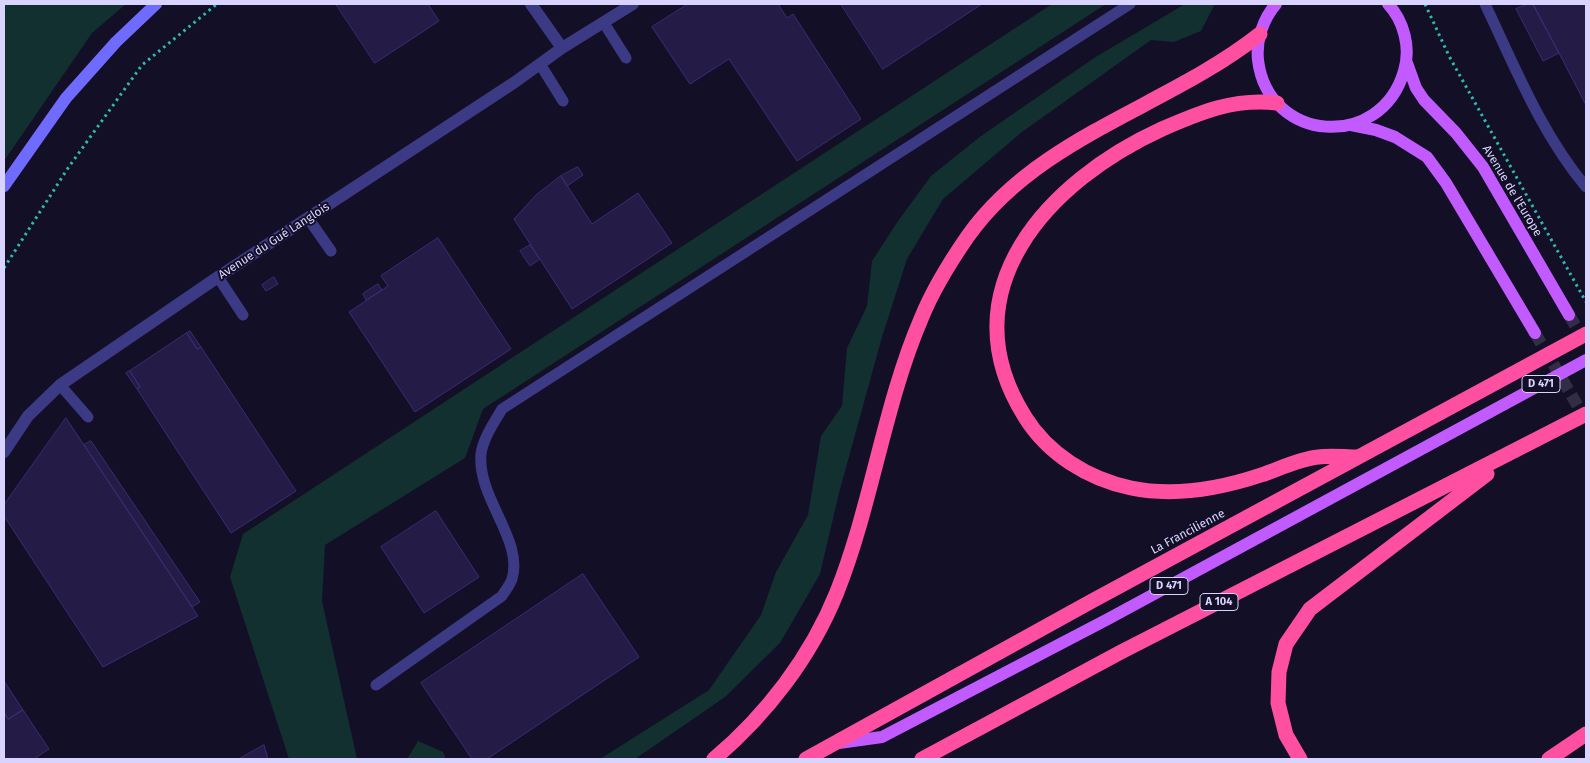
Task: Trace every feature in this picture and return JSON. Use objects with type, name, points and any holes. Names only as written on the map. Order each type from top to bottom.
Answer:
[{"type":"highway","points":[[714,759],[742,735],[767,709],[809,648],[836,594],[855,539],[906,360],[920,319],[941,277],[970,234],[994,205],[1045,162],[1107,123],[1218,64],[1260,34]]},
{"type":"highway","points":[[1277,103],[1242,101],[1194,115],[1152,134],[1120,151],[1092,170],[1049,207],[1029,231],[1004,282],[998,325],[999,347],[1005,378],[1016,404],[1032,429],[1054,451],[1078,468],[1102,480],[1128,488],[1150,492],[1183,493],[1245,480],[1318,457],[1358,457]]},
{"type":"highway","name":"La Francilienne","points":[[806,759],[1586,334]]},
{"type":"highway","name":"A 104","points":[[922,759],[1121,652],[1586,414]]},
{"type":"highway","points":[[1300,759],[1286,735],[1278,703],[1279,672],[1286,644],[1310,609],[1518,450]]},
{"type":"highway","points":[[1549,759],[1586,734]]},
{"type":"main road","points":[[4,186],[66,98],[116,42],[156,4]]},
{"type":"main road","name":"Avenue de l'Europe","points":[[1276,4],[1264,21],[1258,52],[1260,70],[1266,88],[1277,103],[1292,116],[1310,124],[1331,128],[1351,126],[1376,130],[1395,137],[1427,157],[1446,183],[1535,333]]},
{"type":"main road","name":"Avenue de l'Europe","points":[[1351,126],[1371,117],[1388,103],[1400,84],[1406,63],[1406,44],[1402,25],[1388,4]]},
{"type":"main road","name":"Avenue de l'Europe","points":[[1406,63],[1416,88],[1424,100],[1456,133],[1483,166],[1569,315]]},
{"type":"main road","name":"D 471","points":[[835,744],[882,737],[1108,619],[1586,360]]},
{"type":"street","points":[[532,4],[562,48]]},
{"type":"street","name":"Avenue du Gué Langlois","points":[[4,452],[28,416],[60,385],[218,277],[562,48],[633,4]]},
{"type":"lane","points":[[376,685],[502,596],[512,579],[512,552],[483,484],[482,454],[487,436],[502,409],[1130,4]]},
{"type":"lane","points":[[1485,4],[1534,109],[1555,144],[1586,187]]},
{"type":"lane","points":[[604,23],[626,58]]},
{"type":"lane","points":[[540,64],[563,101]]},
{"type":"lane","points":[[308,218],[331,251]]},
{"type":"lane","points":[[218,277],[242,314]]},
{"type":"lane","points":[[60,385],[88,417]]},
{"type":"path","points":[[4,268],[68,168],[142,65],[217,4]]},
{"type":"path","points":[[1425,4],[1449,56],[1586,302]]},
{"type":"green space","points":[[4,4],[126,4],[92,33],[4,161]]},
{"type":"green space","points":[[1052,4],[1106,4],[483,409],[465,458],[325,545],[322,601],[357,759],[289,759],[230,577],[243,534]]},
{"type":"green space","points":[[1185,4],[1215,4],[1201,31],[1174,42],[1151,40],[1022,132],[943,199],[907,259],[882,337],[839,493],[820,574],[780,643],[725,697],[635,759],[600,759],[709,690],[761,615],[776,572],[808,515],[821,436],[842,406],[847,348],[867,306],[872,261],[931,176],[981,136],[1094,58]]},
{"type":"green space","points":[[418,741],[443,752],[446,759],[407,759]]},
{"type":"building","points":[[336,4],[428,4],[439,21],[375,63]]},
{"type":"building","points":[[688,4],[778,4],[787,18],[793,14],[861,119],[797,161],[729,59],[690,84],[652,27]]},
{"type":"building","points":[[841,4],[982,4],[883,69]]},
{"type":"building","points":[[1533,4],[1559,53],[1543,61],[1516,9]]},
{"type":"building","points":[[1533,4],[1586,4],[1586,105],[1559,53]]},
{"type":"building","points":[[578,167],[583,175],[567,186],[561,176]]},
{"type":"building","points":[[561,176],[592,224],[638,193],[672,243],[572,309],[514,219],[536,195]]},
{"type":"building","points":[[438,238],[511,349],[415,412],[349,312],[388,286],[381,276]]},
{"type":"building","points":[[530,245],[540,259],[530,266],[520,251]]},
{"type":"building","points":[[274,277],[278,284],[266,291],[262,285]]},
{"type":"building","points":[[378,284],[382,290],[366,300],[363,294]]},
{"type":"building","points":[[190,331],[201,347],[197,349],[187,333]]},
{"type":"building","points":[[187,333],[197,349],[201,347],[296,491],[231,533],[137,389],[140,387],[130,371]]},
{"type":"building","points":[[130,371],[140,387],[137,389],[126,373]]},
{"type":"building","points":[[66,418],[198,616],[103,667],[4,516],[4,505]]},
{"type":"building","points":[[91,441],[200,602],[192,607],[84,445]]},
{"type":"building","points":[[436,511],[479,577],[424,613],[381,547]]},
{"type":"building","points":[[583,574],[639,657],[487,759],[472,759],[421,683]]},
{"type":"building","points":[[4,681],[23,710],[8,719],[4,712]]},
{"type":"building","points":[[23,710],[49,749],[34,759],[4,759],[4,712],[8,719]]},
{"type":"building","points":[[264,745],[268,759],[239,759]]},
{"type":"tunnel","points":[[1569,315],[1586,344]]},
{"type":"tunnel","points":[[1535,333],[1586,420]]}]
